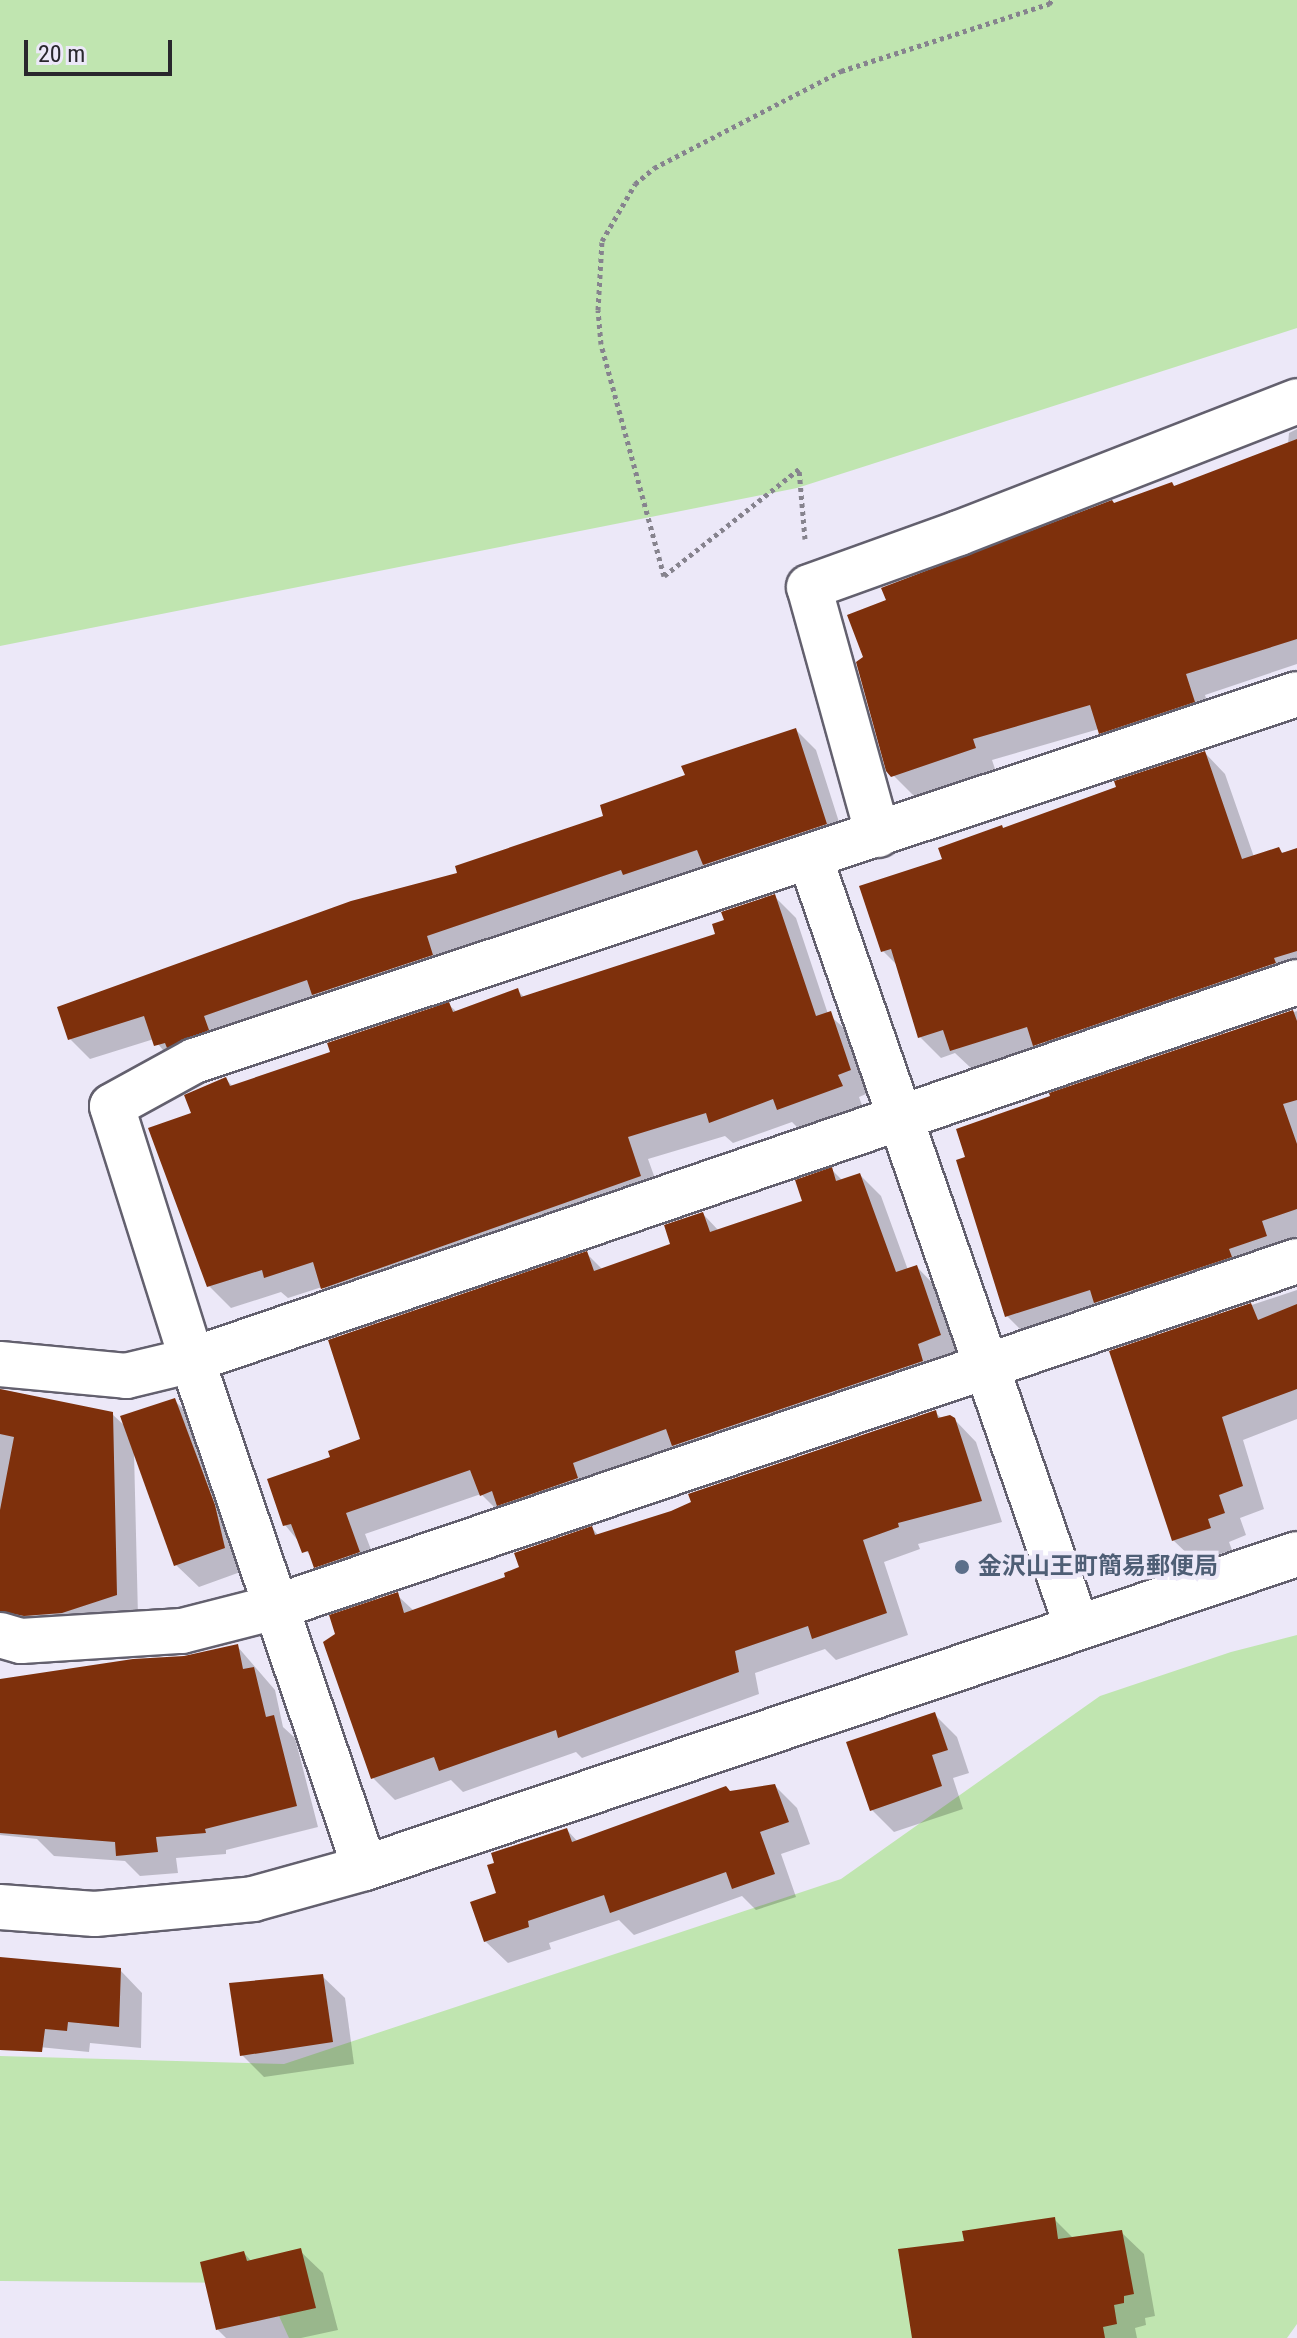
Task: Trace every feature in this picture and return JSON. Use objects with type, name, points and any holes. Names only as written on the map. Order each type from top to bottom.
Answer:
[{"type":"street","points":[[878,835],[809,587],[959,533],[1297,401]]},
{"type":"street","points":[[365,1868],[192,1360],[112,1106],[194,1061],[1297,694]]},
{"type":"street","points":[[810,858],[1077,1627]]},
{"type":"street","points":[[0,1364],[126,1376],[192,1360],[1297,982]]},
{"type":"street","points":[[0,1635],[21,1641],[182,1631],[276,1607],[987,1369],[1297,1261]]},
{"type":"street","points":[[0,1907],[95,1914],[253,1899],[365,1868],[1297,1554]]},
{"type":"path","points":[[809,587],[799,469],[664,576],[601,344],[598,310],[602,241],[635,184],[654,168],[841,71],[1049,4],[1052,0]]},
{"type":"green space","points":[[0,0],[1297,0],[1297,328],[797,488],[0,646]]},
{"type":"green space","points":[[1297,1635],[1297,2324],[1287,2338],[289,2338],[264,2283],[0,2281],[0,2056],[284,2064],[841,1879],[1100,1696],[1231,1652]]},
{"type":"building","points":[[1297,439],[1297,639],[1186,674],[1195,702],[1099,734],[1090,705],[973,739],[976,748],[891,777],[886,771],[856,662],[863,657],[847,615],[886,600],[881,588],[1112,500],[1114,503],[1172,482],[1174,486]]},
{"type":"building","points":[[796,728],[827,824],[703,865],[697,850],[623,875],[621,870],[427,936],[433,955],[312,995],[307,980],[204,1016],[209,1030],[167,1048],[165,1043],[154,1046],[144,1016],[68,1040],[57,1007],[351,901],[457,873],[455,866],[603,816],[600,805],[685,775],[681,766]]},
{"type":"building","points":[[1205,751],[1242,859],[1279,847],[1282,853],[1297,848],[1297,951],[1274,958],[1276,963],[1033,1046],[1027,1027],[950,1051],[943,1030],[918,1038],[891,949],[881,952],[859,886],[942,859],[938,848],[1116,787],[1114,781]]},
{"type":"building","points":[[775,894],[816,1016],[831,1011],[851,1070],[838,1075],[843,1086],[777,1110],[773,1099],[709,1123],[706,1113],[628,1137],[641,1176],[321,1289],[313,1262],[264,1278],[262,1270],[207,1287],[148,1128],[191,1113],[184,1095],[226,1077],[230,1086],[330,1052],[327,1043],[449,1002],[453,1012],[518,988],[521,997],[715,934],[712,924],[724,920],[721,912]]},
{"type":"building","points":[[1293,1010],[1297,1021],[1297,1100],[1283,1104],[1297,1144],[1297,1209],[1262,1221],[1267,1236],[1229,1249],[1232,1257],[1094,1303],[1090,1290],[1005,1317],[956,1160],[965,1157],[956,1129],[1050,1096],[1049,1093]]},
{"type":"building","points":[[832,1167],[836,1181],[860,1173],[896,1272],[917,1265],[941,1335],[918,1344],[923,1361],[672,1446],[666,1429],[573,1463],[578,1478],[497,1506],[492,1491],[480,1496],[470,1470],[346,1513],[360,1552],[314,1568],[308,1551],[302,1553],[291,1524],[283,1526],[267,1479],[330,1457],[328,1451],[360,1439],[328,1340],[587,1251],[594,1271],[670,1244],[664,1225],[703,1212],[710,1232],[802,1201],[795,1180]]},
{"type":"building","points":[[1251,1303],[1258,1320],[1297,1304],[1297,1389],[1222,1417],[1243,1486],[1219,1495],[1225,1513],[1208,1519],[1211,1528],[1172,1541],[1109,1351]]},
{"type":"building","points":[[0,1389],[113,1412],[117,1595],[62,1613],[24,1616],[0,1611],[0,1510],[14,1437],[0,1434]]},
{"type":"building","points":[[175,1398],[215,1505],[225,1548],[174,1566],[120,1416]]},
{"type":"building","points":[[936,1410],[938,1418],[950,1415],[955,1418],[982,1501],[898,1523],[899,1527],[863,1540],[887,1613],[812,1639],[808,1626],[735,1651],[739,1672],[558,1738],[556,1730],[439,1771],[434,1757],[371,1779],[323,1642],[335,1634],[329,1615],[398,1592],[404,1613],[505,1577],[504,1573],[519,1567],[514,1553],[592,1526],[595,1535],[671,1511],[691,1502],[688,1494]]},
{"type":"building","points":[[238,1644],[243,1669],[254,1667],[266,1717],[274,1715],[297,1806],[205,1829],[206,1833],[156,1837],[158,1852],[116,1856],[115,1842],[0,1833],[0,1679],[133,1659],[184,1656]]},
{"type":"building","points":[[935,1712],[948,1750],[932,1755],[942,1786],[870,1811],[846,1742]]},
{"type":"building","points":[[775,1784],[789,1822],[760,1832],[775,1874],[732,1889],[726,1872],[610,1913],[604,1895],[528,1921],[529,1927],[484,1942],[470,1902],[496,1893],[487,1865],[494,1863],[491,1853],[567,1828],[572,1842],[726,1786],[730,1791]]},
{"type":"building","points":[[0,1957],[121,1968],[119,2027],[68,2022],[67,2031],[45,2029],[42,2052],[0,2050]]},
{"type":"building","points":[[323,1974],[333,2042],[240,2056],[229,1983]]},
{"type":"building","points":[[1055,2217],[1058,2239],[1122,2230],[1134,2294],[1124,2296],[1124,2303],[1114,2305],[1117,2324],[1103,2327],[1105,2338],[912,2338],[898,2249],[964,2241],[962,2231]]},
{"type":"building","points":[[301,2248],[316,2308],[216,2330],[200,2262],[244,2251],[247,2261]]},
{"type":"place","name":"金沢山王町簡易郵便局","points":[[962,1567]]}]
